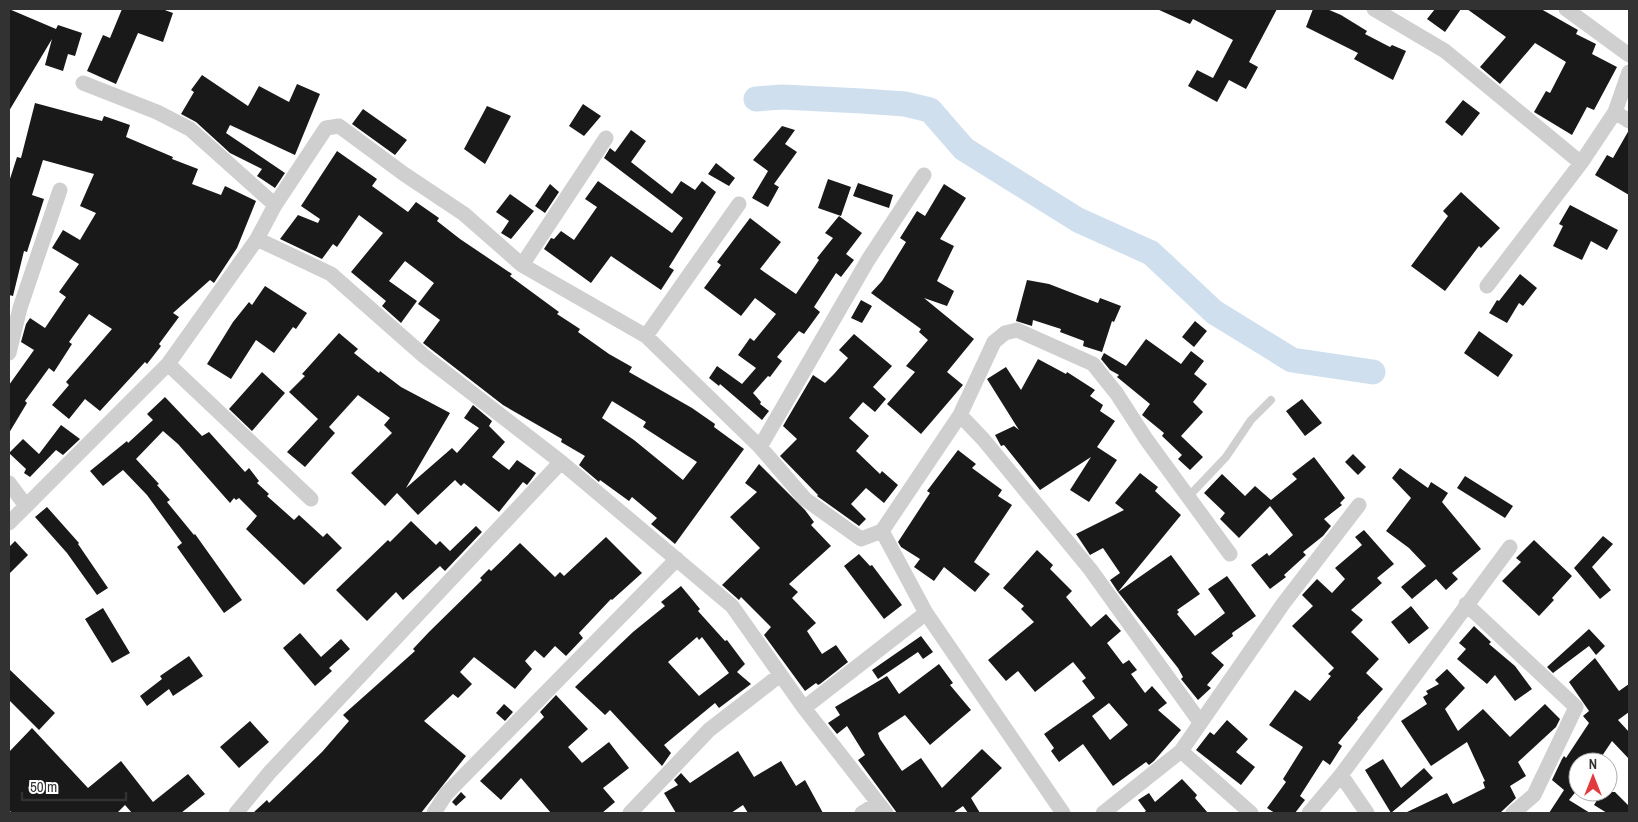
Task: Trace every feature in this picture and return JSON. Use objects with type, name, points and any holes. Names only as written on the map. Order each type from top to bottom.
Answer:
[{"type":"street","points":[[1374,9],[1445,51],[1581,164]]},
{"type":"street","points":[[1566,9],[1629,55]]},
{"type":"street","points":[[1487,286],[1581,164],[1615,112],[1629,72]]},
{"type":"street","points":[[83,83],[157,112],[190,129],[275,205]]},
{"type":"street","points":[[1615,112],[1629,121]]},
{"type":"street","points":[[9,523],[168,364],[257,239],[275,205],[326,128],[339,126],[404,174],[464,214],[522,265],[646,336],[760,447],[805,500],[861,539],[882,531],[960,415],[994,342],[1005,333],[1017,330],[1093,364],[1230,554]]},
{"type":"street","points":[[522,265],[606,138]]},
{"type":"street","points":[[760,447],[868,260],[924,175]]},
{"type":"street","points":[[9,353],[20,308],[60,190]]},
{"type":"street","points":[[646,336],[739,204]]},
{"type":"street","points":[[257,239],[331,274],[424,356],[560,462],[732,606],[804,708],[882,808],[862,813]]},
{"type":"street","points":[[168,364],[311,500]]},
{"type":"street","points":[[960,415],[983,439],[1090,569],[1200,722]]},
{"type":"street","points":[[236,813],[270,772],[395,641],[560,462]]},
{"type":"street","points":[[9,483],[26,506]]},
{"type":"street","points":[[1103,813],[1181,751],[1283,604],[1359,504]]},
{"type":"street","points":[[882,531],[926,614],[1063,813]]},
{"type":"street","points":[[1309,813],[1341,775],[1510,547]]},
{"type":"street","points":[[434,813],[446,794],[676,558]]},
{"type":"street","points":[[1466,604],[1576,707],[1534,795],[1513,813]]},
{"type":"street","points":[[804,708],[926,614]]},
{"type":"street","points":[[630,813],[709,730],[780,675]]},
{"type":"street","points":[[1181,751],[1251,813]]},
{"type":"street","points":[[1341,775],[1367,813]]},
{"type":"lane","points":[[1190,496],[1226,457],[1252,420],[1271,400]]},
{"type":"building","points":[[9,9],[56,29],[58,25],[82,33],[75,56],[68,54],[63,71],[45,65],[52,39],[9,111]]},
{"type":"building","points":[[122,9],[162,9],[173,13],[163,42],[138,33],[116,84],[87,71],[103,35],[110,38]]},
{"type":"building","points":[[1157,9],[1277,9],[1249,62],[1258,67],[1246,89],[1229,80],[1217,102],[1188,86],[1197,70],[1213,78],[1233,40],[1193,19],[1190,24]]},
{"type":"building","points":[[1313,9],[1327,9],[1341,15],[1367,31],[1365,34],[1390,47],[1392,45],[1406,51],[1393,80],[1354,59],[1358,53],[1306,27]]},
{"type":"building","points":[[1435,9],[1461,9],[1445,32],[1427,19]]},
{"type":"building","points":[[1467,9],[1541,9],[1578,30],[1576,34],[1596,44],[1592,54],[1617,67],[1594,110],[1587,107],[1572,135],[1534,112],[1546,91],[1550,93],[1566,62],[1535,43],[1500,84],[1480,67],[1506,37]]},
{"type":"building","points":[[202,75],[248,106],[259,86],[289,102],[297,84],[320,94],[295,155],[230,125],[226,133],[285,173],[275,188],[257,176],[262,169],[230,153],[196,122],[181,114],[194,92],[191,90]]},
{"type":"building","points":[[1463,100],[1480,113],[1462,136],[1445,122]]},
{"type":"building","points":[[35,103],[102,121],[104,116],[130,125],[126,137],[198,169],[192,184],[221,195],[225,186],[256,201],[237,248],[214,283],[210,280],[173,313],[179,317],[159,344],[161,346],[147,364],[145,362],[100,411],[85,399],[69,419],[52,405],[69,385],[66,382],[112,329],[89,314],[69,342],[72,344],[54,372],[49,368],[25,401],[27,403],[9,433],[9,385],[34,350],[21,342],[26,324],[30,318],[45,328],[66,297],[59,292],[79,264],[52,248],[63,230],[80,240],[96,213],[80,206],[94,174],[43,160],[32,195],[44,199],[27,252],[24,251],[13,296],[9,295],[9,182],[17,157],[21,158]]},
{"type":"building","points":[[583,104],[601,116],[584,136],[569,126]]},
{"type":"building","points":[[487,106],[511,116],[485,164],[464,149]]},
{"type":"building","points":[[363,109],[407,140],[395,155],[352,124]]},
{"type":"building","points":[[782,126],[795,130],[785,144],[797,152],[774,184],[779,187],[768,207],[752,198],[768,171],[753,160]]},
{"type":"building","points":[[631,130],[646,141],[631,162],[672,194],[681,181],[695,190],[702,181],[716,192],[669,267],[674,270],[661,290],[611,256],[591,283],[544,249],[551,238],[554,239],[561,231],[574,240],[597,207],[585,199],[598,181],[672,233],[683,218],[604,158],[610,148],[615,152]]},
{"type":"building","points":[[1629,130],[1629,195],[1595,175],[1607,155],[1613,158]]},
{"type":"building","points":[[337,151],[377,179],[372,186],[408,212],[416,202],[439,218],[437,221],[512,274],[510,276],[559,312],[557,314],[580,329],[578,332],[609,354],[632,367],[629,372],[692,408],[715,424],[714,427],[744,449],[675,544],[651,524],[657,518],[632,497],[629,501],[600,480],[599,482],[579,465],[585,456],[561,442],[562,439],[503,405],[423,343],[440,320],[418,304],[434,283],[405,261],[389,281],[417,301],[401,323],[382,306],[386,301],[351,272],[383,233],[359,215],[337,247],[333,244],[322,259],[280,239],[298,215],[318,223],[320,219],[301,206]],"holes":[[[612,401],[646,422],[643,427],[697,462],[683,480],[634,440],[602,418]]]},
{"type":"building","points":[[716,163],[735,178],[729,186],[708,174]]},
{"type":"building","points":[[828,179],[851,187],[841,216],[818,208]]},
{"type":"building","points":[[858,183],[893,195],[889,208],[853,196]]},
{"type":"building","points":[[550,184],[559,192],[545,213],[535,206]]},
{"type":"building","points":[[944,184],[966,198],[940,239],[954,246],[937,281],[954,291],[947,306],[924,298],[974,339],[947,372],[963,385],[921,434],[887,404],[915,372],[906,366],[928,340],[919,332],[921,329],[871,293],[882,281],[906,242],[900,238],[917,211],[925,216]]},
{"type":"building","points":[[1461,192],[1500,228],[1481,248],[1479,246],[1445,291],[1411,266],[1448,216],[1443,211]]},
{"type":"building","points":[[510,194],[534,211],[511,239],[501,233],[509,221],[496,212]]},
{"type":"building","points":[[1570,205],[1618,230],[1607,250],[1591,241],[1582,260],[1553,246],[1563,226],[1559,224]]},
{"type":"building","points":[[839,216],[862,233],[846,254],[854,260],[841,277],[836,273],[814,307],[820,312],[804,334],[799,331],[777,357],[782,361],[770,377],[768,376],[753,393],[761,402],[760,404],[769,411],[762,420],[720,384],[719,386],[709,378],[717,366],[742,384],[756,368],[738,355],[750,338],[754,341],[776,314],[755,298],[741,316],[704,288],[721,265],[717,262],[750,218],[781,242],[760,269],[796,294],[819,260],[817,258],[833,238],[825,233]]},
{"type":"building","points":[[1520,274],[1537,288],[1523,306],[1519,303],[1507,323],[1489,313],[1497,300],[1499,301]]},
{"type":"building","points":[[1027,280],[1049,284],[1098,303],[1100,298],[1121,306],[1114,322],[1112,321],[1102,352],[1083,346],[1084,341],[1060,332],[1061,329],[1033,320],[1032,326],[1016,321]]},
{"type":"building","points":[[265,286],[307,313],[296,329],[293,327],[274,353],[256,340],[231,379],[207,364],[233,322],[249,302],[252,305]]},
{"type":"building","points":[[861,300],[872,306],[862,323],[851,318]]},
{"type":"building","points":[[1195,321],[1207,331],[1194,347],[1182,337]]},
{"type":"building","points":[[1479,331],[1513,355],[1498,377],[1464,353]]},
{"type":"building","points":[[339,333],[358,349],[354,353],[379,373],[380,371],[401,387],[450,413],[406,488],[452,448],[457,453],[479,428],[464,418],[473,405],[492,421],[489,426],[505,442],[492,457],[509,470],[517,460],[536,473],[531,480],[527,485],[523,482],[499,512],[464,483],[461,486],[455,480],[418,515],[397,493],[385,506],[351,473],[392,433],[384,425],[390,418],[358,395],[329,427],[335,433],[305,467],[287,452],[318,419],[289,392],[305,376],[302,374]]},
{"type":"building","points":[[854,334],[892,366],[873,387],[886,399],[875,412],[863,402],[849,418],[869,436],[856,451],[880,474],[882,471],[898,485],[884,503],[866,488],[851,504],[866,519],[859,526],[817,496],[780,456],[797,439],[783,426],[813,375],[825,383],[834,374],[848,358],[839,350]]},
{"type":"building","points":[[1146,339],[1181,364],[1191,351],[1204,361],[1194,374],[1207,384],[1193,402],[1203,412],[1181,436],[1203,457],[1190,470],[1178,459],[1182,455],[1162,436],[1164,433],[1142,415],[1150,404],[1117,377],[1119,375],[1110,370],[1101,359],[1104,353],[1126,366]]},
{"type":"building","points":[[1038,359],[1066,374],[1067,372],[1095,390],[1090,396],[1103,405],[1100,411],[1115,421],[1097,447],[1117,460],[1089,502],[1070,490],[1091,457],[1040,490],[1004,445],[1001,446],[995,435],[1014,426],[1019,430],[987,379],[1006,367],[1021,390]]},
{"type":"building","points":[[262,372],[285,393],[252,431],[229,409]]},
{"type":"building","points":[[165,397],[202,436],[209,432],[245,472],[249,468],[259,481],[257,483],[269,494],[267,496],[294,520],[299,515],[323,537],[327,533],[342,548],[304,585],[246,529],[257,516],[239,498],[236,500],[234,498],[230,503],[178,444],[163,431],[136,459],[159,484],[157,485],[170,500],[167,502],[195,534],[242,600],[224,613],[177,547],[182,543],[147,495],[123,470],[103,486],[90,471],[127,441],[128,443],[153,420],[147,414]]},
{"type":"building","points":[[1302,399],[1322,423],[1305,436],[1286,411]]},
{"type":"building","points":[[61,425],[80,439],[63,455],[56,450],[30,477],[24,473],[26,469],[9,453],[23,439],[39,454]]},
{"type":"building","points":[[958,450],[976,464],[972,468],[1002,490],[998,496],[1012,505],[974,562],[990,574],[975,592],[944,567],[934,581],[914,567],[920,559],[901,547],[898,542],[930,493],[927,491]]},
{"type":"building","points":[[1353,454],[1366,467],[1358,475],[1345,462]]},
{"type":"building","points":[[1314,457],[1345,498],[1340,503],[1342,505],[1324,519],[1331,526],[1323,536],[1303,552],[1306,555],[1284,575],[1286,577],[1270,589],[1251,565],[1267,553],[1269,556],[1293,535],[1270,506],[1239,538],[1220,519],[1225,513],[1204,493],[1222,474],[1245,496],[1255,486],[1271,500],[1297,479],[1292,474]]},
{"type":"building","points":[[759,464],[805,510],[814,522],[811,525],[831,546],[789,584],[798,592],[792,598],[816,623],[807,631],[822,654],[836,645],[848,662],[820,684],[816,683],[805,691],[764,635],[771,627],[741,597],[739,600],[722,585],[760,548],[730,517],[757,492],[745,483]]},
{"type":"building","points":[[1400,468],[1428,488],[1431,482],[1448,493],[1442,502],[1481,549],[1452,573],[1458,579],[1446,590],[1436,579],[1412,599],[1401,587],[1426,566],[1409,548],[1386,531],[1411,498],[1392,478]]},
{"type":"building","points":[[1140,473],[1158,487],[1155,491],[1181,515],[1118,592],[1110,580],[1120,573],[1103,548],[1090,555],[1076,534],[1124,510],[1115,503]]},
{"type":"building","points":[[1465,476],[1513,506],[1505,518],[1457,488]]},
{"type":"building","points":[[47,507],[79,543],[108,588],[97,595],[67,553],[35,517]]},
{"type":"building","points":[[411,521],[436,545],[440,541],[450,551],[476,526],[482,532],[445,571],[440,566],[403,600],[396,592],[367,621],[336,590],[388,540],[390,542]]},
{"type":"building","points":[[1364,530],[1394,564],[1377,578],[1382,583],[1351,610],[1363,620],[1351,632],[1379,659],[1366,673],[1383,689],[1338,743],[1342,746],[1330,765],[1323,760],[1300,796],[1305,800],[1295,813],[1275,813],[1267,808],[1286,782],[1283,779],[1303,747],[1269,725],[1295,690],[1310,701],[1331,676],[1328,674],[1334,668],[1292,626],[1313,606],[1302,595],[1317,579],[1332,593],[1345,579],[1335,568],[1362,545],[1355,537]]},
{"type":"building","points":[[1603,536],[1613,544],[1592,567],[1611,590],[1600,599],[1574,568]]},
{"type":"building","points":[[606,537],[642,573],[611,599],[579,633],[583,638],[566,656],[555,646],[544,658],[535,650],[525,661],[532,669],[515,689],[474,657],[460,672],[472,684],[458,698],[453,694],[424,721],[466,756],[421,813],[253,813],[267,800],[269,803],[322,752],[349,721],[343,715],[415,651],[413,649],[429,632],[482,580],[480,578],[489,569],[491,571],[520,543],[555,577],[560,572],[564,576]]},
{"type":"building","points":[[1534,540],[1572,576],[1539,616],[1502,581],[1521,562],[1516,558]]},
{"type":"building","points":[[15,541],[28,555],[9,574],[9,547]]},
{"type":"building","points":[[1037,550],[1053,565],[1050,569],[1072,591],[1066,597],[1091,627],[1106,614],[1121,631],[1107,643],[1123,664],[1129,660],[1137,670],[1131,674],[1145,693],[1152,686],[1167,703],[1158,710],[1181,730],[1154,761],[1149,765],[1146,762],[1113,786],[1083,744],[1059,762],[1051,751],[1054,748],[1044,734],[1095,698],[1082,681],[1086,678],[1073,662],[1035,692],[1018,671],[1006,681],[988,660],[1034,622],[1021,609],[1024,606],[1003,588]],"holes":[[[1109,703],[1128,725],[1110,740],[1092,716]]]},
{"type":"building","points":[[859,554],[870,566],[872,565],[902,605],[884,619],[844,566]]},
{"type":"building","points":[[1171,555],[1200,594],[1177,610],[1179,612],[1177,614],[1195,636],[1225,613],[1208,589],[1227,576],[1256,616],[1232,633],[1233,636],[1211,653],[1224,665],[1207,685],[1211,688],[1198,700],[1181,679],[1183,677],[1178,668],[1118,592]]},
{"type":"building","points":[[681,586],[700,609],[698,611],[725,641],[727,640],[745,664],[737,672],[751,684],[719,708],[715,703],[664,745],[671,753],[662,766],[610,710],[605,715],[575,687],[633,632],[665,606],[661,602]],"holes":[[[697,637],[699,640],[702,637],[729,673],[699,696],[668,662]]]},
{"type":"building","points":[[1411,606],[1429,628],[1409,644],[1391,622]]},
{"type":"building","points":[[103,608],[130,653],[112,663],[85,619]]},
{"type":"building","points":[[1474,626],[1491,642],[1489,644],[1515,666],[1532,689],[1515,701],[1495,675],[1487,684],[1457,659],[1466,649],[1459,643]]},
{"type":"building","points":[[1589,629],[1605,646],[1596,655],[1589,646],[1553,673],[1547,667]]},
{"type":"building","points":[[300,633],[321,657],[341,639],[350,649],[329,668],[332,671],[315,686],[283,648]]},
{"type":"building","points":[[921,636],[933,652],[923,659],[918,652],[878,679],[872,670]]},
{"type":"building","points":[[189,656],[203,676],[173,696],[169,689],[147,706],[140,696],[162,679],[160,676]]},
{"type":"building","points":[[1595,658],[1619,691],[1629,684],[1629,712],[1618,720],[1629,732],[1629,759],[1612,741],[1605,752],[1570,752],[1589,723],[1583,716],[1589,711],[1569,682]]},
{"type":"building","points":[[939,664],[953,683],[950,685],[971,710],[930,745],[905,715],[878,733],[880,739],[902,771],[921,758],[942,788],[982,749],[1002,768],[971,798],[980,813],[968,813],[963,806],[953,813],[897,813],[858,760],[865,755],[847,726],[837,734],[828,723],[840,715],[835,707],[887,676],[899,694]]},
{"type":"building","points":[[9,669],[55,713],[39,730],[9,700]]},
{"type":"building","points":[[1447,669],[1465,688],[1445,709],[1458,731],[1483,709],[1510,737],[1545,704],[1560,719],[1556,727],[1518,762],[1526,776],[1510,786],[1516,798],[1500,813],[1405,813],[1447,793],[1453,804],[1485,788],[1483,782],[1485,781],[1467,742],[1431,766],[1401,721],[1427,704],[1423,697],[1428,694],[1426,691],[1439,684],[1435,680]]},
{"type":"building","points":[[556,695],[588,729],[568,747],[582,763],[609,742],[629,768],[603,788],[615,802],[602,813],[551,813],[521,778],[501,800],[480,781],[544,717],[540,712]]},
{"type":"building","points":[[504,704],[513,712],[505,721],[496,713]]},
{"type":"building","points":[[1227,720],[1248,739],[1236,752],[1255,767],[1241,785],[1196,750],[1210,732],[1214,735]]},
{"type":"building","points":[[250,721],[269,742],[239,768],[220,747]]},
{"type":"building","points":[[32,728],[88,788],[121,761],[153,802],[188,774],[205,794],[181,813],[132,813],[125,805],[117,813],[12,813],[9,810],[9,752]]},
{"type":"building","points":[[738,751],[754,777],[781,761],[796,786],[805,780],[823,813],[748,813],[743,805],[731,813],[676,813],[664,793],[678,785],[674,780],[681,773],[690,783]]},
{"type":"building","points":[[1568,755],[1568,802],[1572,802],[1590,813],[1549,813],[1564,790],[1552,780],[1562,759],[1564,756],[1566,758]]},
{"type":"building","points":[[1383,759],[1401,788],[1424,768],[1433,778],[1391,813],[1365,770]]},
{"type":"building","points":[[1182,779],[1197,795],[1195,798],[1208,813],[1143,813],[1146,811],[1138,800],[1149,793],[1155,802]]},
{"type":"building","points":[[461,792],[466,797],[456,806],[452,802]]},
{"type":"building","points":[[1618,795],[1629,806],[1629,813],[1607,813],[1594,805],[1596,802],[1618,802]]},
{"type":"waterway","points":[[756,99],[782,97],[862,101],[905,104],[930,110],[964,149],[1078,220],[1151,253],[1214,312],[1292,360],[1373,372]]}]
